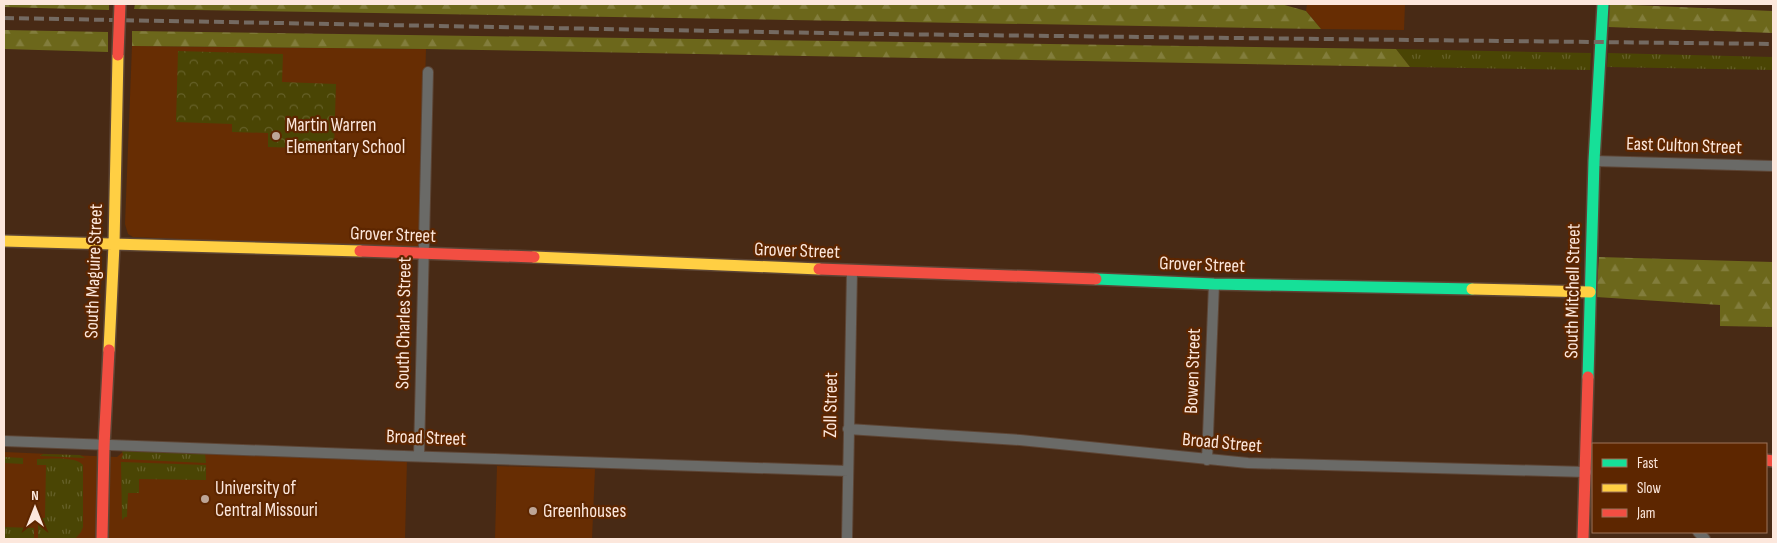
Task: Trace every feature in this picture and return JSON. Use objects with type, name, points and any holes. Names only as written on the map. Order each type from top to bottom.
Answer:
[{"type":"street","name":"South Maguire Street","points":[[102,539],[104,446],[114,244],[120,4]]},
{"type":"street","name":"South Mitchell Street","points":[[1583,539],[1590,472],[1590,292],[1594,161],[1603,4]]},
{"type":"street","name":"South Charles Street","points":[[419,455],[428,72]]},
{"type":"street","name":"East Culton Street","points":[[1594,161],[1773,166]]},
{"type":"street","name":"Grover Street","points":[[4,241],[423,253],[1214,284],[1590,292]]},
{"type":"street","name":"Zoll Street","points":[[846,539],[852,271]]},
{"type":"street","name":"Bowen Street","points":[[1207,460],[1214,284]]},
{"type":"street","name":"Broad Street","points":[[848,429],[1020,440],[1248,463],[1590,472]]},
{"type":"street","name":"Broad Street","points":[[4,441],[848,471]]},
{"type":"shaded area","points":[[1307,4],[1405,4],[1404,30],[1321,29],[1306,11]]},
{"type":"shaded area","name":"Martin Warren Elementary School","points":[[132,46],[426,49],[420,244],[418,247],[408,249],[133,237],[128,234],[125,224]]},
{"type":"shaded area","name":"University of Central Missouri","points":[[125,450],[407,459],[405,539],[4,539],[4,452],[117,457]]},
{"type":"shaded area","points":[[497,466],[595,469],[592,539],[495,539]]},
{"type":"green space","points":[[4,4],[109,4],[109,10],[4,7]]},
{"type":"green space","points":[[135,4],[1281,4],[1306,11],[1321,29],[134,9]]},
{"type":"green space","points":[[1609,4],[1773,11],[1773,33],[1608,27]]},
{"type":"green space","points":[[4,30],[108,32],[108,52],[4,49]]},
{"type":"green space","points":[[132,31],[1396,49],[1410,67],[426,49],[132,46]]},
{"type":"green space","points":[[1396,49],[1591,53],[1590,70],[1410,67]]},
{"type":"green space","points":[[178,51],[283,54],[282,82],[336,84],[334,149],[268,147],[268,133],[232,132],[232,124],[176,122]]},
{"type":"green space","points":[[1608,53],[1773,57],[1773,70],[1607,67]]},
{"type":"green space","points":[[1599,257],[1773,262],[1773,327],[1720,326],[1720,305],[1596,297]]},
{"type":"green space","points":[[122,451],[205,453],[206,463],[121,459]]},
{"type":"green space","points":[[43,454],[80,455],[85,458],[40,456]]},
{"type":"green space","points":[[4,457],[23,458],[23,464],[4,463]]},
{"type":"green space","points":[[37,459],[69,459],[80,462],[83,465],[83,527],[75,539],[38,539],[38,518],[45,518],[46,465],[37,465]]},
{"type":"green space","points":[[121,462],[206,465],[206,480],[139,479],[139,493],[128,493],[127,517],[122,520]]},
{"type":"green space","points":[[4,527],[34,528],[34,538],[4,538]]},
{"type":"railway","points":[[4,18],[879,34],[1773,44]]},
{"type":"traffic: fast","points":[[1588,377],[1594,161],[1603,4]]},
{"type":"traffic: fast","points":[[1096,279],[1214,284],[1472,289]]},
{"type":"traffic: slow","points":[[109,350],[114,245],[118,55]]},
{"type":"traffic: slow","points":[[4,241],[360,251]]},
{"type":"traffic: slow","points":[[534,257],[819,269]]},
{"type":"traffic: slow","points":[[1472,289],[1590,292]]},
{"type":"traffic: jam","points":[[118,55],[120,4]]},
{"type":"traffic: jam","points":[[360,251],[534,257]]},
{"type":"traffic: jam","points":[[819,269],[1096,279]]},
{"type":"traffic: jam","points":[[102,539],[109,350]]},
{"type":"traffic: jam","points":[[1583,539],[1588,377]]},
{"type":"traffic: jam","points":[[1767,460],[1773,461]]},
{"type":"place","name":"Martin Warren Elementary School","points":[[276,136]]},
{"type":"place","name":"University of Central Missouri","points":[[205,499]]},
{"type":"place","name":"Greenhouses","points":[[533,511]]}]
